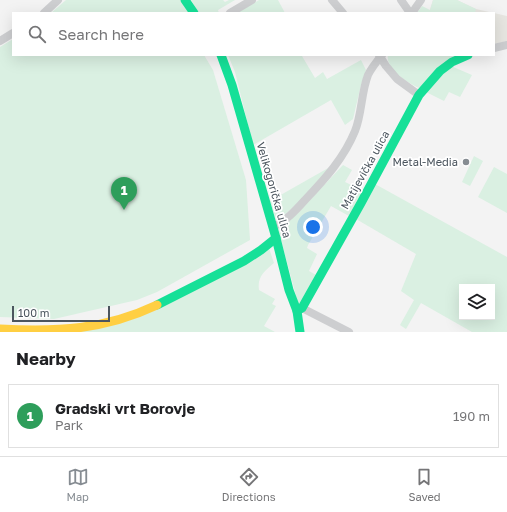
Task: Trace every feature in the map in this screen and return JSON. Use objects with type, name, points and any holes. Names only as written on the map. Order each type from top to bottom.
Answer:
[{"type":"street","points":[[45,12],[58,0]]},
{"type":"street","points":[[185,0],[193,12]]},
{"type":"street","points":[[232,12],[252,0]]},
{"type":"street","points":[[332,0],[342,12]]},
{"type":"street","points":[[401,0],[410,12]]},
{"type":"street","points":[[412,12],[421,0]]},
{"type":"street","points":[[0,41],[12,34]]},
{"type":"street","points":[[495,48],[507,45]]},
{"type":"street","name":"Velikogorička ulica","points":[[221,56],[229,74],[256,173],[273,227],[289,290],[299,309],[300,332]]},
{"type":"street","points":[[273,227],[286,219],[314,191],[332,171],[344,153],[356,130],[369,74],[381,56],[386,66],[397,79],[419,95]]},
{"type":"street","name":"Matijevička ulica","points":[[299,309],[361,203],[419,95],[428,83],[444,67],[466,56]]},
{"type":"street","points":[[0,329],[32,331],[66,330],[102,325],[120,320],[173,297],[249,257],[270,244],[276,238]]},
{"type":"street","points":[[299,309],[349,332]]},
{"type":"shaded area","points":[[433,0],[457,0],[476,9],[490,12],[429,12]]},
{"type":"shaded area","points":[[495,13],[507,16],[507,41],[495,44]]},
{"type":"green space","points":[[66,0],[180,0],[188,12],[52,12]]},
{"type":"green space","points":[[191,0],[223,0],[225,2],[235,0],[218,10],[219,12],[198,12]]},
{"type":"green space","points":[[259,0],[278,0],[284,12],[239,12]]},
{"type":"green space","points":[[433,0],[457,0],[476,9],[475,12],[418,12],[422,6],[430,10]]},
{"type":"green space","points":[[12,40],[12,56],[205,56],[213,70],[246,180],[250,240],[157,292],[137,300],[54,319],[0,317],[0,47]]},
{"type":"green space","points":[[228,56],[302,56],[315,78],[323,72],[327,79],[361,60],[366,70],[353,119],[345,125],[331,100],[253,145],[235,72]]},
{"type":"green space","points":[[388,56],[454,56],[419,88],[398,75],[388,60]]},
{"type":"green space","points":[[451,66],[472,75],[460,97],[449,92],[444,101],[426,92]]},
{"type":"green space","points":[[474,156],[483,161],[470,186],[462,182]]},
{"type":"green space","points":[[343,165],[352,170],[345,182],[364,191],[349,216],[331,206],[308,245],[307,248],[317,254],[309,271],[316,275],[299,304],[278,229],[297,214]]},
{"type":"green space","points":[[330,167],[298,203],[276,221],[270,201]]},
{"type":"green space","points":[[494,167],[507,174],[507,213],[478,197]]},
{"type":"green space","points":[[375,184],[507,257],[507,332],[472,332],[421,303],[406,329],[400,325],[414,300],[401,291],[416,254],[356,219]]},
{"type":"green space","points":[[269,248],[274,263],[260,277],[259,290],[275,299],[272,304],[276,306],[264,326],[275,332],[74,332],[110,325]]},
{"type":"traffic: fast","points":[[185,0],[193,12]]},
{"type":"traffic: fast","points":[[221,56],[232,85],[276,238],[289,290],[297,311],[300,332]]},
{"type":"traffic: fast","points":[[297,311],[302,308],[419,95],[440,71],[452,62],[466,56]]},
{"type":"traffic: fast","points":[[157,305],[244,261],[276,238]]},
{"type":"traffic: slow","points":[[0,329],[42,330],[80,328],[118,320],[157,305]]},
{"type":"place","name":"Metal-Media","points":[[466,162]]},
{"type":"place","name":"Gradski vrt Borovje","points":[[124,210]]}]
